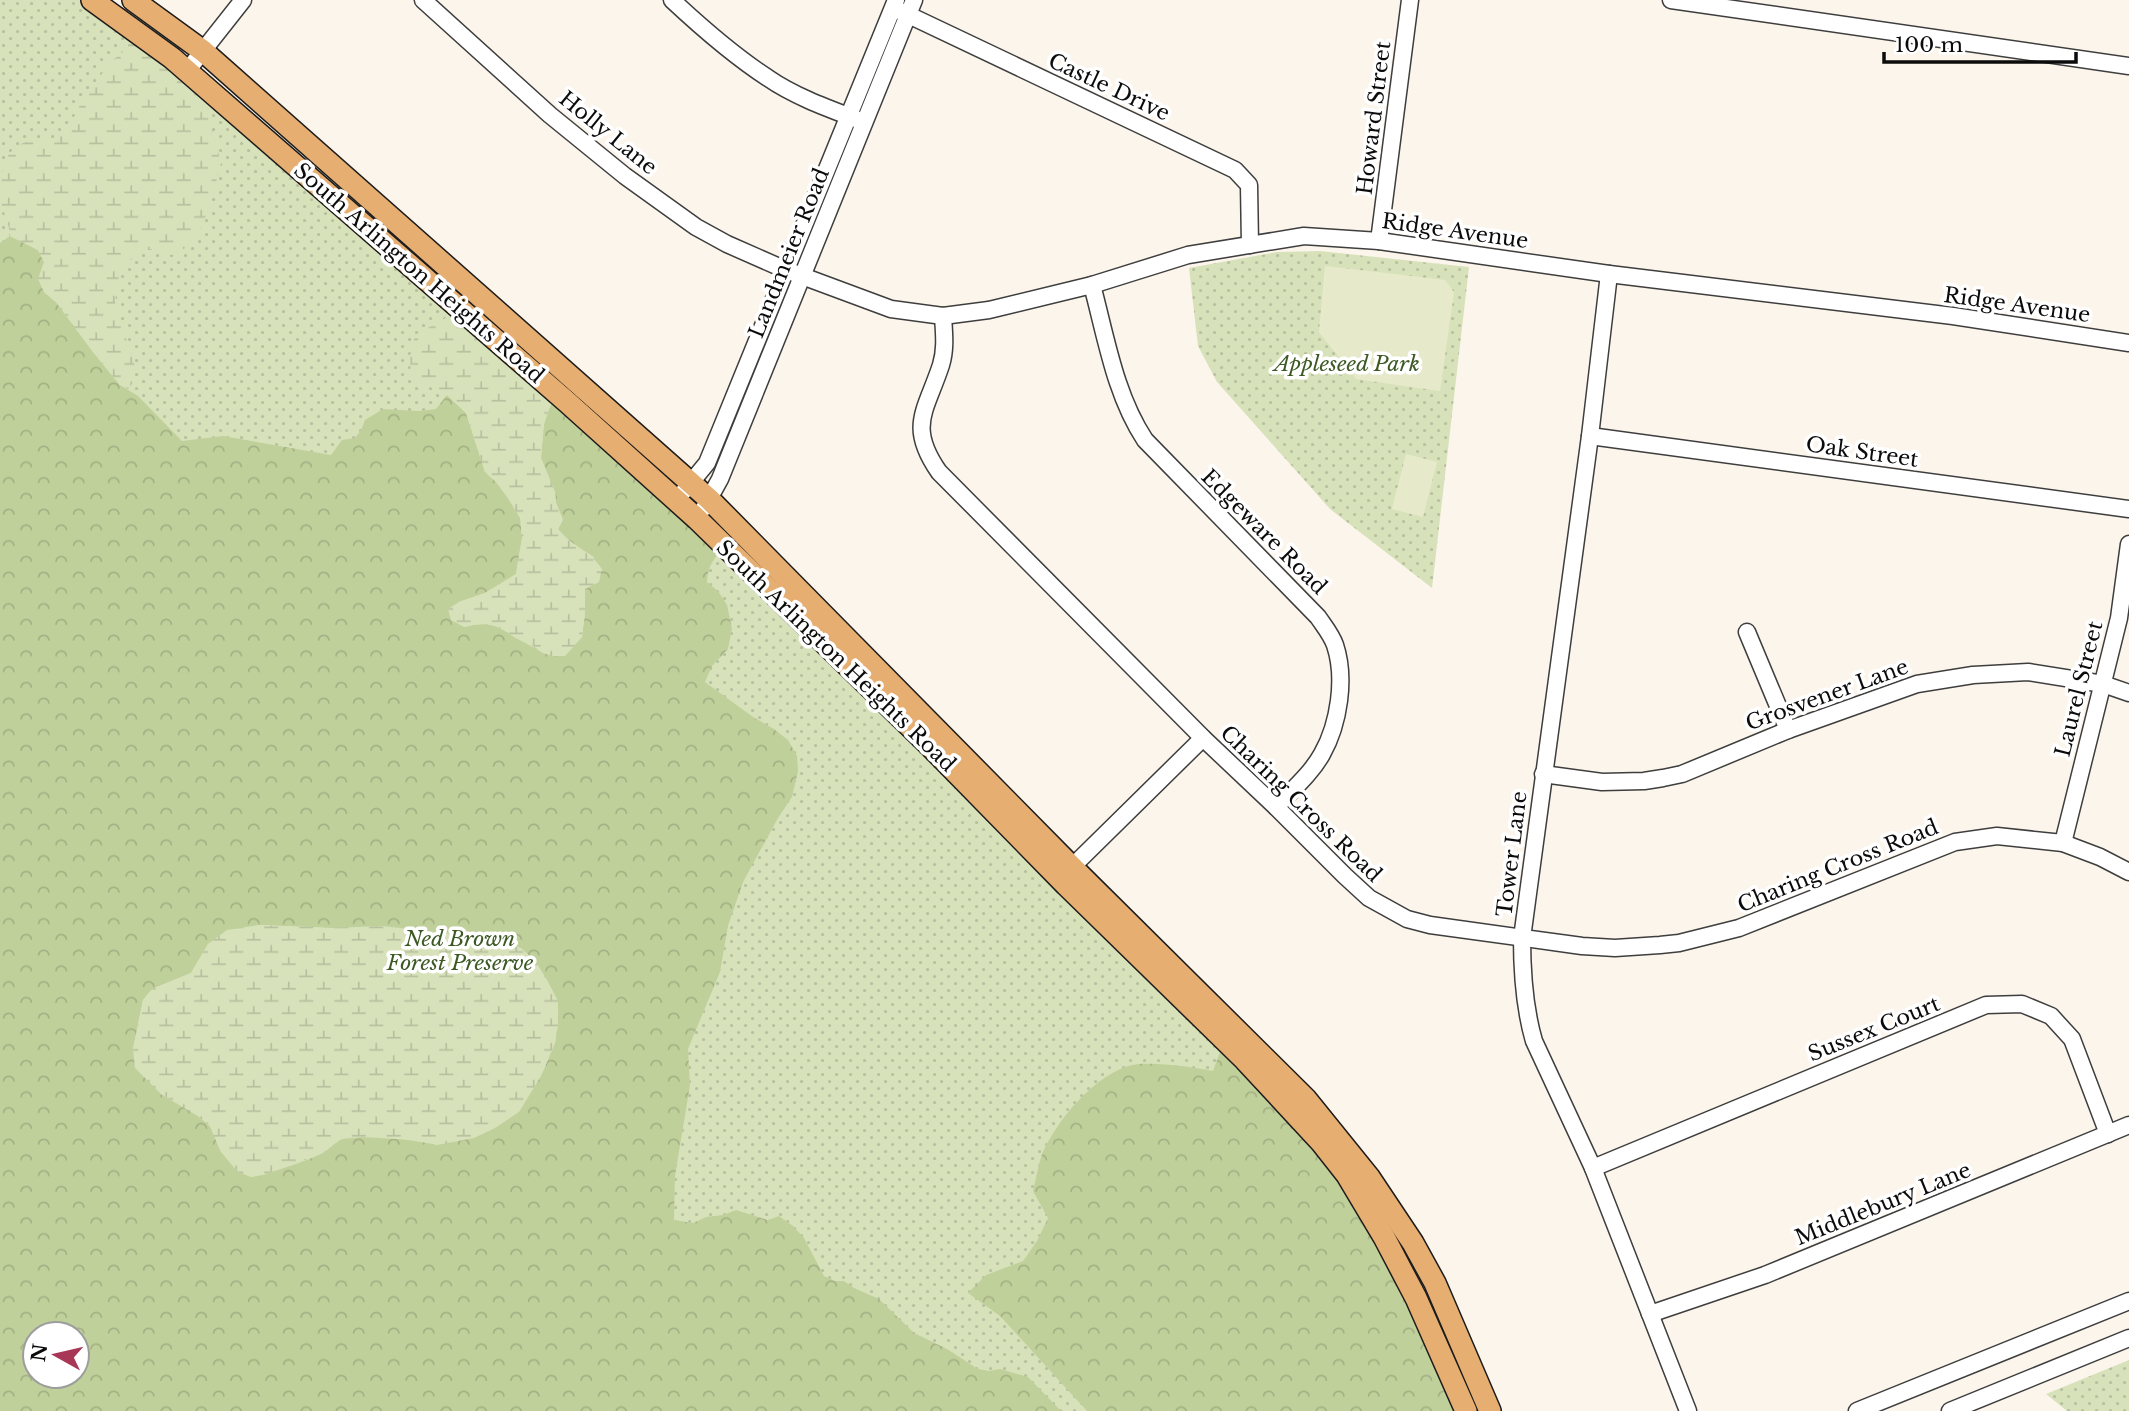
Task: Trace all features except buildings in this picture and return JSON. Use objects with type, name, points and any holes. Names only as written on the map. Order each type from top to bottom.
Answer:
[{"type":"main road","name":"South Arlington Heights Road","points":[[92,0],[172,58],[677,500],[1245,1060],[1321,1142],[1347,1175],[1416,1298],[1466,1411]]},
{"type":"main road","name":"South Arlington Heights Road","points":[[133,0],[203,51],[692,483],[1306,1099],[1369,1177],[1408,1234],[1435,1283],[1490,1411]]},
{"type":"street","points":[[187,71],[243,0]]},
{"type":"street","name":"Holly Lane","points":[[423,0],[550,114],[625,176],[710,236],[786,270]]},
{"type":"street","points":[[671,0],[770,80],[865,123]]},
{"type":"street","points":[[687,14],[698,0]]},
{"type":"street","name":"Howard Street","points":[[1379,241],[1410,0]]},
{"type":"street","points":[[1671,0],[2129,66]]},
{"type":"street","name":"Landmeier Road","points":[[677,500],[707,463],[849,117],[903,6]]},
{"type":"street","name":"Landmeier Road","points":[[697,519],[720,479],[865,123],[903,6]]},
{"type":"street","name":"Castle Drive","points":[[903,6],[1235,170],[1249,185],[1250,245]]},
{"type":"street","name":"Ridge Avenue","points":[[786,270],[891,309],[943,316],[989,310],[1092,285],[1188,255],[1304,236],[1379,241],[1609,274],[1953,316],[2129,342]]},
{"type":"street","name":"Tower Lane","points":[[1609,274],[1590,436],[1522,938],[1524,991],[1534,1041],[1593,1168],[1688,1411]]},
{"type":"street","name":"Edgeware Road","points":[[1092,285],[1123,400],[1132,421],[1145,440],[1318,617],[1332,637],[1340,679],[1329,740],[1311,770],[1276,807]]},
{"type":"street","name":"Charing Cross Road","points":[[943,316],[945,349],[942,364],[926,401],[921,433],[927,453],[939,472],[1203,738],[1345,876],[1368,898],[1393,912],[1430,925],[1615,948],[1679,943],[1739,928],[1955,842],[1997,836],[2063,843],[2129,872]]},
{"type":"street","name":"Oak Street","points":[[1590,436],[2129,509]]},
{"type":"street","name":"Laurel Street","points":[[2063,843],[2119,618],[2129,544]]},
{"type":"street","points":[[1747,632],[1788,730]]},
{"type":"street","name":"Grosvener Lane","points":[[1543,774],[1602,782],[1644,781],[1682,774],[1788,730],[1917,684],[1973,675],[2028,672],[2103,684],[2129,693]]},
{"type":"street","points":[[1072,867],[1203,738]]},
{"type":"street","name":"Sussex Court","points":[[1593,1168],[1986,1005],[2022,1004],[2051,1016],[2072,1039],[2108,1134]]},
{"type":"street","name":"Middlebury Lane","points":[[1650,1314],[1765,1275],[2129,1125]]},
{"type":"street","points":[[1857,1411],[2129,1301]]},
{"type":"street","points":[[1950,1411],[2129,1338]]},
{"type":"green space","name":"Ned Brown Forest Preserve","points":[[0,0],[92,0],[141,35],[132,43],[207,104],[204,85],[460,310],[449,317],[717,554],[726,547],[1224,1041],[1451,1411],[0,1411]]},
{"type":"green space","points":[[141,35],[204,85],[221,163],[210,206],[191,245],[172,255],[151,249],[137,255],[122,267],[115,304],[135,366],[135,380],[128,389],[120,385],[56,302],[44,292],[38,279],[44,262],[38,250],[10,236],[0,199],[3,171],[11,152],[28,141],[54,141],[68,129],[80,105],[108,65]]},
{"type":"green space","points":[[10,236],[38,250],[44,262],[44,292],[56,302],[120,385],[138,396],[182,441],[223,436],[331,455],[342,440],[355,438],[365,420],[383,409],[436,409],[447,395],[466,413],[485,472],[496,482],[520,517],[522,538],[516,574],[485,593],[459,602],[464,627],[479,624],[495,626],[543,653],[582,637],[585,589],[594,557],[567,540],[558,529],[563,520],[541,458],[544,424],[555,392],[726,547],[712,563],[707,582],[718,591],[727,605],[732,629],[728,649],[712,666],[705,682],[788,740],[797,756],[798,771],[792,797],[743,882],[728,926],[720,972],[688,1049],[690,1085],[675,1176],[674,1220],[693,1223],[736,1210],[768,1220],[779,1216],[804,1238],[824,1276],[835,1281],[844,1281],[879,1299],[914,1333],[947,1349],[978,1369],[1000,1369],[1028,1377],[1061,1411],[0,1411],[0,243]],"holes":[[[259,925],[332,928],[558,1024],[555,1043],[541,1076],[437,1145],[388,1138],[349,1137],[338,1141],[323,1153],[251,1177],[221,1152],[210,1126],[161,1094],[133,1049],[143,1000],[152,989],[191,973],[208,944]]]},
{"type":"green space","name":"Appleseed Park","points":[[1320,251],[1469,267],[1432,588],[1330,509],[1217,382],[1198,346],[1189,268],[1277,252]]},
{"type":"green space","points":[[1325,266],[1445,280],[1454,292],[1440,391],[1356,379],[1319,332]]},
{"type":"green space","points":[[460,310],[555,392],[544,424],[541,458],[563,520],[558,529],[602,569],[599,582],[585,589],[582,637],[565,656],[543,653],[500,627],[483,623],[464,627],[451,620],[448,609],[485,593],[516,574],[522,538],[520,518],[496,482],[485,472],[466,413],[447,395],[411,378],[410,356],[415,335]]},
{"type":"green space","points":[[1406,454],[1437,462],[1423,517],[1392,509]]},
{"type":"green space","points":[[259,925],[332,928],[382,926],[499,939],[521,948],[536,962],[558,1001],[558,1024],[555,1043],[541,1076],[519,1112],[474,1138],[437,1145],[414,1140],[363,1137],[341,1139],[324,1152],[263,1175],[250,1177],[237,1171],[221,1152],[210,1126],[161,1094],[135,1068],[133,1049],[143,1000],[152,989],[191,973],[208,944],[227,930]]},
{"type":"green space","points":[[1224,1041],[1321,1142],[1466,1411],[1087,1411],[1000,1316],[968,1293],[986,1275],[1023,1261],[1037,1241],[1048,1218],[1033,1191],[1042,1154],[1067,1113],[1091,1088],[1118,1070],[1132,1065],[1160,1064],[1213,1071]]},
{"type":"green space","points":[[2129,1360],[2129,1411],[2067,1411],[2046,1394]]}]
